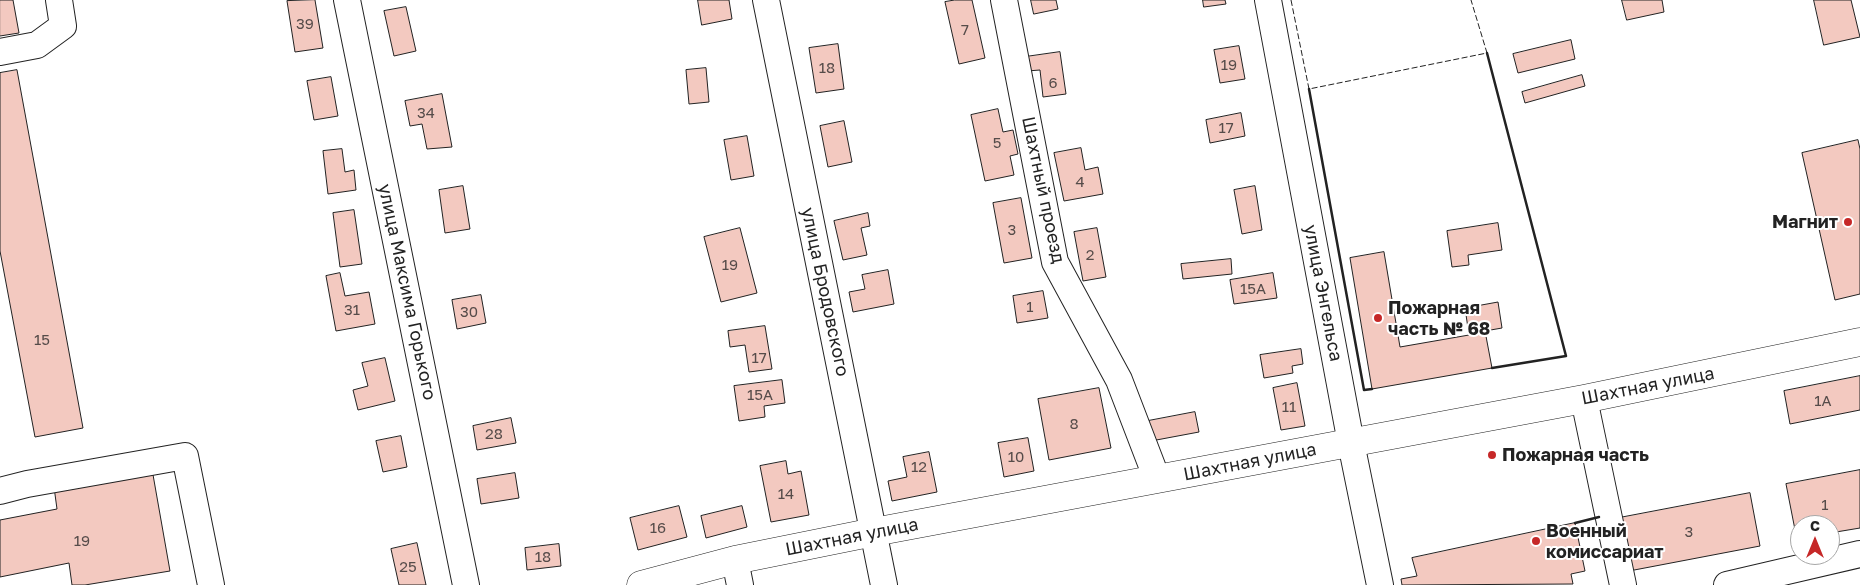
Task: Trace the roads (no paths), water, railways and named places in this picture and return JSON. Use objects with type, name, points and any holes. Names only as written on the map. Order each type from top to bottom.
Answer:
[{"type":"main road","name":"Шахтная улица","points":[[641,585],[738,572],[874,532],[1584,399],[1860,342]]},
{"type":"street","points":[[0,52],[37,45],[63,26],[59,0]]},
{"type":"street","name":"улица Максима Горького","points":[[347,0],[466,585]]},
{"type":"street","name":"улица Бродовского","points":[[766,0],[884,585]]},
{"type":"street","name":"Шахтный проезд","points":[[1004,0],[1055,262],[1119,380],[1157,479]]},
{"type":"street","name":"улица Энгельса","points":[[1268,0],[1351,443],[1380,585]]},
{"type":"street","points":[[1584,399],[1623,585]]},
{"type":"street","points":[[0,491],[27,484],[185,456],[211,585]]},
{"type":"street","points":[[1726,585],[1860,554]]},
{"type":"place","name":"Магнит","points":[[1848,222]]},
{"type":"place","name":"Пожарная часть № 68","points":[[1378,318]]},
{"type":"place","name":"Пожарная часть","points":[[1492,455]]},
{"type":"place","name":"Военный комиссариат","points":[[1536,541]]}]
